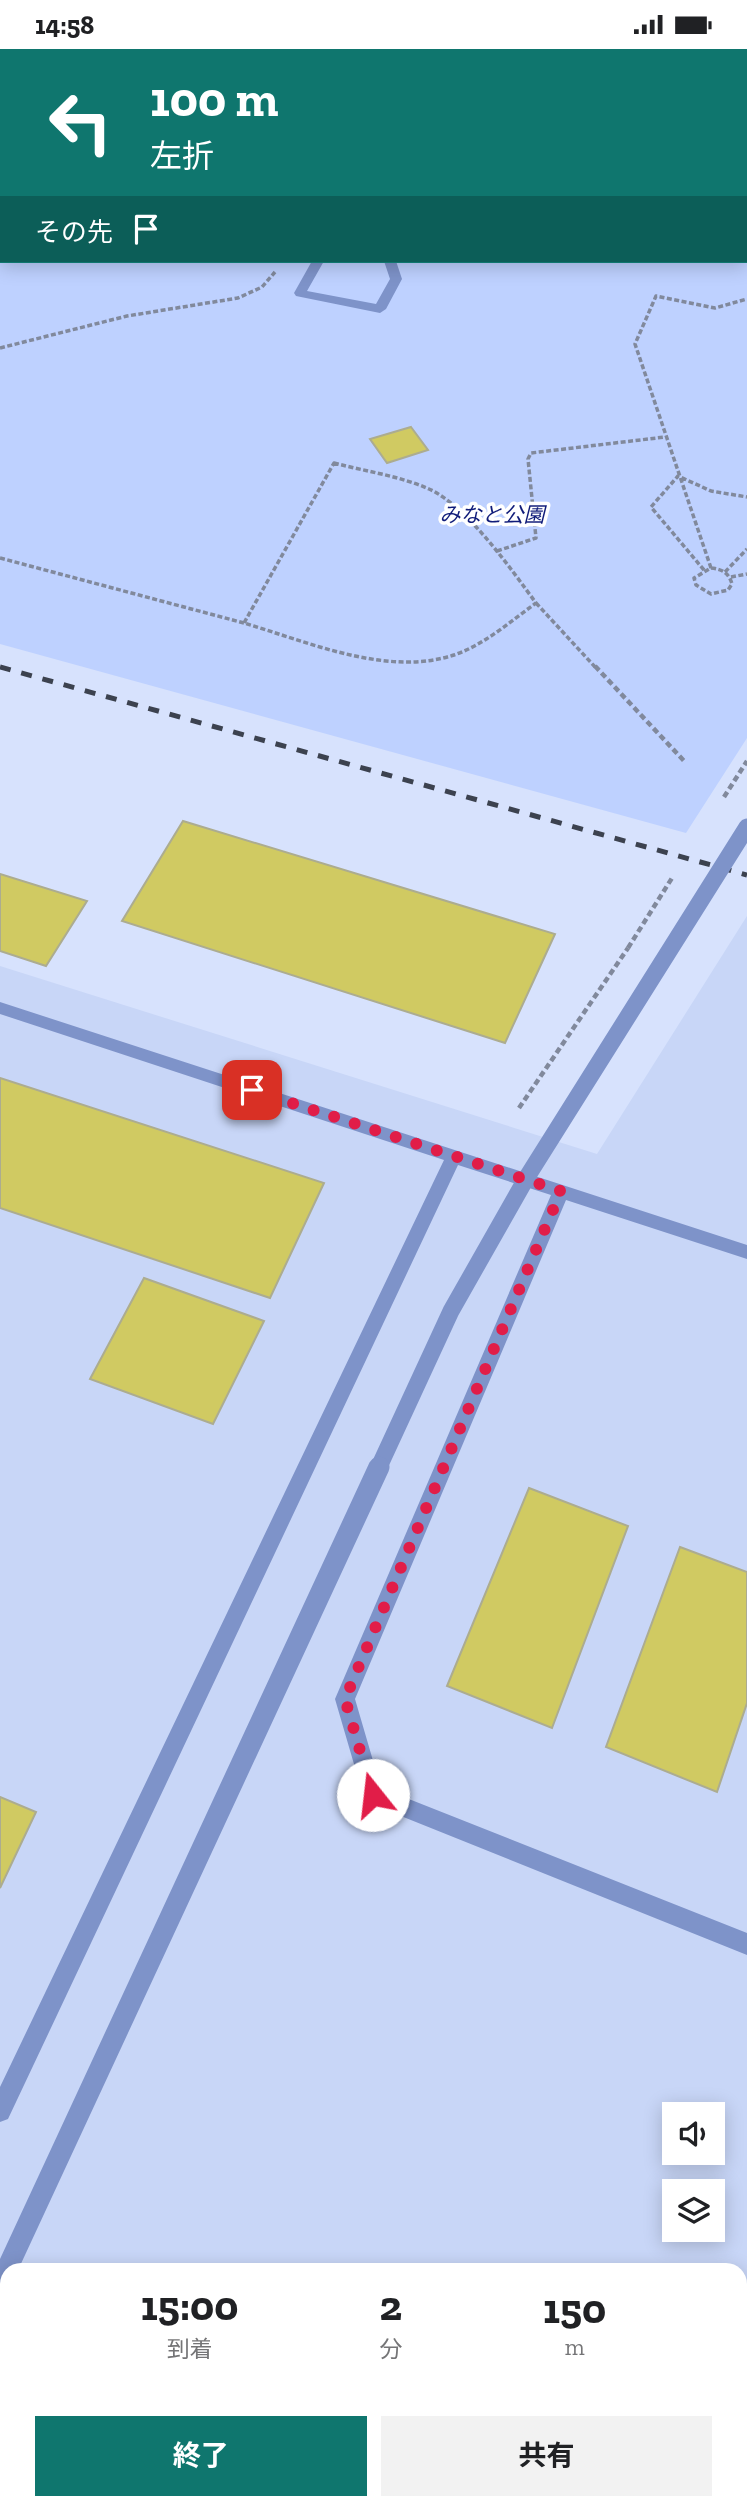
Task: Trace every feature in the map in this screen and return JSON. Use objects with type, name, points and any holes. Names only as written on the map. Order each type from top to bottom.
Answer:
[{"type":"street","points":[[317,263],[300,293],[380,309],[396,279],[391,263]]},
{"type":"street","points":[[10,2263],[451,1311],[535,1165],[747,827]]},
{"type":"street","points":[[0,1008],[747,1252]]},
{"type":"street","points":[[0,2111],[454,1156]]},
{"type":"street","points":[[561,1191],[345,1699],[373,1795],[747,1944]]},
{"type":"path","points":[[0,348],[127,316],[238,298],[262,287],[278,268]]},
{"type":"path","points":[[711,568],[635,344],[656,296],[715,308],[747,299]]},
{"type":"path","points":[[497,551],[536,538],[528,459],[531,453],[665,437]]},
{"type":"path","points":[[244,623],[334,463],[429,489],[470,521],[497,551],[536,603],[686,763]]},
{"type":"path","points":[[678,476],[697,486],[734,497],[747,497]]},
{"type":"path","points":[[678,476],[650,507],[704,570]]},
{"type":"path","points":[[725,572],[747,549]]},
{"type":"path","points":[[0,558],[393,662],[453,655],[473,645],[536,603]]},
{"type":"path","points":[[711,568],[725,572],[732,584],[728,590],[710,594],[696,585],[694,578],[704,570],[711,568]]},
{"type":"path","points":[[730,577],[747,574]]},
{"type":"path","points":[[724,797],[747,761]]},
{"type":"path","points":[[519,1108],[628,948]]},
{"type":"shaded area","points":[[747,916],[747,2263],[0,2263],[0,966],[597,1154]]},
{"type":"green space","name":"みなと公園","points":[[0,263],[747,263],[747,738],[686,833],[0,644]]},
{"type":"building","points":[[411,427],[428,450],[387,463],[370,439]]},
{"type":"building","points":[[183,821],[555,934],[505,1043],[122,921]]},
{"type":"building","points":[[0,874],[87,901],[46,966],[0,951]]},
{"type":"building","points":[[0,1078],[324,1183],[270,1298],[0,1208]]},
{"type":"building","points":[[144,1278],[264,1321],[213,1424],[90,1379]]},
{"type":"building","points":[[529,1488],[628,1526],[552,1728],[447,1686]]},
{"type":"building","points":[[680,1547],[747,1572],[747,1703],[717,1792],[606,1747]]},
{"type":"building","points":[[0,1797],[36,1812],[0,1888]]},
{"type":"railway","points":[[0,667],[747,875]]},
{"type":"route","points":[[252,1090],[561,1191],[345,1699],[373,1795]]}]
